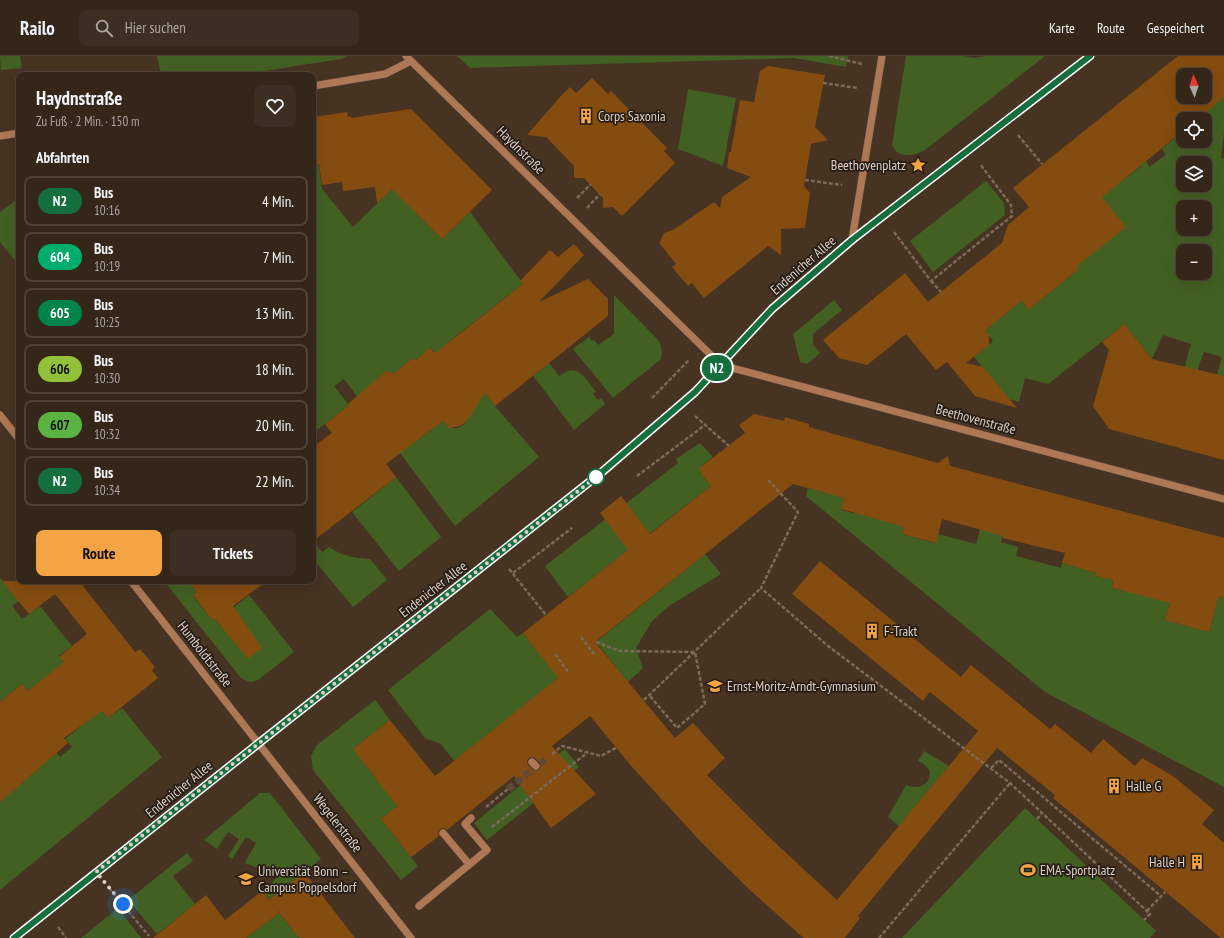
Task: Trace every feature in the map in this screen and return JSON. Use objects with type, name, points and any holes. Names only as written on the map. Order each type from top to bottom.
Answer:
[{"type":"street","points":[[852,240],[882,56]]},
{"type":"street","points":[[852,240],[1090,56]]},
{"type":"street","points":[[316,86],[385,74],[409,58]]},
{"type":"street","name":"Haydnstraße","points":[[409,58],[721,364]]},
{"type":"street","points":[[0,136],[16,133]]},
{"type":"street","name":"Endenicher Allee","points":[[14,938],[602,472],[695,392],[772,309],[852,240]]},
{"type":"street","name":"Beethovenstraße","points":[[721,364],[1224,499]]},
{"type":"street","points":[[0,414],[16,435]]},
{"type":"street","name":"Humboldtstraße","points":[[133,584],[259,743]]},
{"type":"street","name":"Wegelerstraße","points":[[259,743],[411,938]]},
{"type":"street","points":[[419,906],[487,850],[465,824],[471,818]]},
{"type":"street","points":[[443,832],[469,864]]},
{"type":"path","points":[[829,56],[880,69]]},
{"type":"path","points":[[823,83],[876,90]]},
{"type":"path","points":[[1006,121],[1042,164]]},
{"type":"path","points":[[968,150],[1011,205],[1013,222]]},
{"type":"path","points":[[805,180],[860,188]]},
{"type":"path","points":[[586,190],[591,184]]},
{"type":"path","points":[[595,199],[600,194]]},
{"type":"path","points":[[931,281],[1012,216]]},
{"type":"path","points":[[882,217],[941,292]]},
{"type":"path","points":[[652,398],[702,346]]},
{"type":"path","points":[[637,476],[705,425],[728,446]]},
{"type":"path","points":[[644,700],[760,588],[798,512],[768,480]]},
{"type":"path","points":[[546,615],[512,574],[572,528]]},
{"type":"path","points":[[760,588],[828,646],[1010,783],[1150,914],[1144,920]]},
{"type":"path","points":[[581,637],[594,654]]},
{"type":"path","points":[[596,642],[620,651],[695,652]]},
{"type":"path","points":[[649,695],[677,728],[705,704],[695,652]]},
{"type":"path","points":[[555,654],[568,672]]},
{"type":"path","points":[[551,755],[562,746],[601,756],[616,748]]},
{"type":"path","points":[[477,839],[587,753]]},
{"type":"path","points":[[991,768],[999,760],[1161,896]]},
{"type":"path","points":[[879,938],[1010,783]]},
{"type":"path","points":[[471,818],[508,789]]},
{"type":"path","points":[[1037,819],[1042,813]]},
{"type":"path","points":[[96,872],[149,936]]},
{"type":"path","points":[[1147,911],[1165,892]]},
{"type":"green space","points":[[0,56],[20,56],[22,68],[1,70]]},
{"type":"green space","points":[[157,56],[347,56],[341,59],[257,72],[160,72]]},
{"type":"green space","points":[[457,56],[848,56],[846,67],[794,58],[470,68]]},
{"type":"green space","points":[[906,56],[964,56],[974,58],[985,56],[1045,56],[925,150],[916,154],[907,155],[898,153],[892,145]]},
{"type":"green space","points":[[688,89],[736,98],[723,166],[678,149]]},
{"type":"green space","points":[[1224,95],[1224,132],[1221,158],[1224,159],[1224,376],[1217,375],[1222,357],[1204,352],[1199,365],[1192,394],[1178,390],[1191,344],[1163,335],[1152,359],[1124,324],[1048,384],[1025,378],[1019,402],[1009,399],[974,357],[993,341],[985,331],[1022,300],[1028,310],[1079,269],[1049,232],[1099,193],[1119,183],[1141,166],[1137,160],[1143,154],[1149,167],[1166,155],[1162,149],[1176,137],[1176,148],[1212,148],[1212,112],[1196,112],[1209,104],[1212,104],[1212,102]]},
{"type":"green space","points":[[319,165],[322,189],[353,227],[400,181],[416,213],[442,239],[470,212],[523,284],[447,343],[495,406],[539,457],[455,526],[344,379],[334,386],[349,405],[316,431],[316,166]],"holes":[[[431,348],[452,375],[469,416],[465,424],[457,428],[450,427],[443,421],[418,440],[375,381],[386,371],[395,373],[411,359],[416,360]]]},
{"type":"green space","points":[[986,181],[1004,203],[1005,215],[933,272],[910,241]]},
{"type":"green space","points":[[16,200],[16,262],[0,242],[0,212]]},
{"type":"green space","points":[[614,295],[659,341],[662,352],[661,359],[613,398],[573,349],[589,337],[598,345],[614,334]]},
{"type":"green space","points":[[834,300],[842,310],[813,334],[813,344],[820,353],[807,364],[800,362],[793,334]]},
{"type":"green space","points":[[549,363],[559,376],[572,370],[581,373],[596,392],[593,394],[598,400],[601,398],[605,404],[574,430],[529,370],[532,367],[537,373]]},
{"type":"green space","points":[[700,443],[713,457],[698,469],[711,486],[568,597],[545,566],[678,463],[676,459]]},
{"type":"green space","points":[[396,477],[441,537],[399,571],[352,512]]},
{"type":"green space","points":[[808,488],[829,494],[846,491],[841,510],[857,514],[860,503],[888,517],[887,522],[904,527],[902,534],[935,543],[938,534],[976,544],[980,529],[1005,529],[1001,542],[1018,547],[1016,556],[1061,568],[1062,563],[1096,573],[1095,576],[1113,580],[1112,588],[1127,592],[1173,592],[1165,620],[1209,632],[1219,596],[1224,598],[1224,787],[1045,692],[806,496]]},
{"type":"green space","points":[[316,545],[322,552],[329,547],[339,553],[349,556],[370,559],[387,580],[353,607],[316,563]]},
{"type":"green space","points":[[705,554],[721,574],[669,606],[652,621],[636,648],[643,668],[628,682],[596,642]]},
{"type":"green space","points":[[0,578],[19,601],[12,606],[22,619],[40,606],[72,646],[59,656],[64,663],[28,691],[22,684],[6,697],[0,727]]},
{"type":"green space","points":[[166,584],[190,584],[197,592],[193,596],[213,621],[215,619],[222,628],[233,608],[249,595],[294,652],[258,680],[251,682],[241,678]]},
{"type":"green space","points":[[490,609],[517,637],[523,633],[559,678],[454,761],[441,744],[425,738],[388,690]]},
{"type":"green space","points":[[375,700],[390,720],[353,749],[390,796],[400,804],[381,819],[418,866],[401,880],[313,770],[311,756],[317,745]]},
{"type":"green space","points":[[122,708],[162,757],[0,890],[0,793],[22,783],[38,769],[53,749],[60,757],[72,747],[65,739],[101,710],[108,718]]},
{"type":"green space","points":[[565,749],[579,767],[487,840],[474,823]]},
{"type":"green space","points":[[924,751],[949,766],[899,826],[888,817],[906,785],[913,787],[925,784],[930,775],[929,770],[925,765],[918,761]]},
{"type":"green space","points":[[260,793],[270,793],[321,859],[269,900],[262,891],[279,876],[245,863],[256,843],[246,837],[232,859],[228,856],[239,839],[228,832],[217,849],[204,840]]},
{"type":"green space","name":"EMA-Sportplatz","points":[[1025,808],[1156,931],[1150,938],[902,938]]},
{"type":"green space","points":[[187,853],[193,861],[173,876],[195,904],[157,934],[128,900]]},
{"type":"green space","points":[[118,908],[141,938],[81,938]]},
{"type":"green space","points":[[279,913],[299,938],[246,938]]},
{"type":"building","points":[[1178,56],[1224,56],[1224,97],[1206,112],[1176,112],[1176,137],[1102,197],[1126,227],[1077,266],[1079,269],[1028,310],[1022,300],[985,331],[989,335],[989,345],[966,363],[983,367],[1017,408],[975,396],[947,362],[936,370],[906,334],[867,365],[839,358],[823,340],[905,273],[928,302],[1002,243],[1008,225],[1029,207],[1013,188]]},
{"type":"building","points":[[768,66],[825,75],[815,127],[828,140],[811,144],[804,186],[810,193],[805,228],[781,229],[781,255],[768,246],[704,298],[692,283],[688,286],[672,267],[676,264],[659,243],[664,233],[673,230],[714,202],[720,208],[722,197],[751,177],[727,168],[729,152],[731,152],[740,100],[754,102],[760,71]]},
{"type":"building","points":[[592,78],[608,94],[611,91],[667,148],[664,151],[675,163],[622,216],[613,207],[603,208],[603,198],[584,178],[574,178],[574,166],[546,137],[527,135],[570,87],[576,93]]},
{"type":"building","points":[[411,109],[492,190],[442,239],[392,189],[377,203],[375,187],[343,191],[342,182],[322,185],[319,164],[316,166],[316,117],[347,112],[348,117],[351,116],[351,118]]},
{"type":"building","points":[[574,244],[584,255],[539,302],[588,279],[608,299],[608,316],[495,406],[485,393],[466,422],[460,426],[449,428],[443,421],[386,464],[396,477],[316,539],[316,445],[332,433],[325,424],[349,405],[348,404],[386,371],[395,373],[411,359],[416,360],[430,348],[435,353],[523,284],[520,281],[550,250],[558,257]]},
{"type":"building","points":[[1124,324],[1152,359],[1224,376],[1224,460],[1109,429],[1093,406],[1109,350],[1102,342]]},
{"type":"building","points":[[754,414],[784,421],[785,417],[809,424],[809,427],[938,463],[948,456],[950,466],[1224,538],[1224,598],[1219,596],[1209,632],[1165,620],[1170,603],[1112,588],[1113,580],[1095,576],[1096,573],[1062,563],[1065,553],[1003,538],[1003,536],[942,519],[936,543],[902,534],[904,527],[841,509],[844,498],[793,484],[595,642],[675,738],[693,723],[725,758],[707,775],[771,839],[837,900],[978,731],[930,692],[923,701],[792,594],[820,561],[961,677],[971,665],[1050,729],[1055,724],[1091,753],[1103,739],[1135,766],[1142,758],[1173,776],[1214,810],[1202,824],[1224,843],[1224,938],[1221,938],[1053,798],[1055,795],[997,748],[858,916],[860,918],[845,938],[804,938],[799,934],[751,891],[702,843],[633,768],[590,716],[552,746],[596,794],[551,828],[514,776],[447,830],[444,828],[440,829],[438,832],[439,836],[411,857],[381,819],[397,806],[353,749],[390,720],[435,776],[558,678],[523,633],[628,550],[600,513],[621,496],[650,534],[711,486],[698,469],[745,433],[739,425]],"holes":[[[530,757],[534,757],[540,763],[541,767],[539,770],[534,771],[528,765],[527,760]]]},
{"type":"building","points":[[2,581],[16,581],[16,584],[81,584],[135,652],[140,649],[155,667],[152,670],[158,678],[108,718],[102,711],[64,738],[68,743],[0,802],[0,702],[22,684],[28,691],[64,662],[59,657],[87,634],[55,594],[29,614]]},
{"type":"building","points":[[190,584],[263,584],[233,606],[262,648],[248,659],[215,619],[213,621],[193,595],[197,592]]},
{"type":"building","points":[[304,872],[355,938],[299,938],[269,900]]},
{"type":"building","points":[[262,891],[279,913],[246,938],[153,938],[206,895],[225,920]]},
{"type":"tunnel","points":[[508,789],[545,760]]},
{"type":"bus line","name":"N2","points":[[14,938],[602,472],[695,392],[772,309],[852,240],[1090,56]]},
{"type":"place","name":"Corps Saxonia","points":[[586,116]]},
{"type":"place","name":"Beethovenplatz","points":[[918,165]]},
{"type":"place","name":"F-Trakt","points":[[872,631]]},
{"type":"place","name":"Ernst-Moritz-Arndt-Gymnasium","points":[[715,686]]},
{"type":"place","name":"Halle G","points":[[1114,786]]},
{"type":"place","name":"Halle H","points":[[1197,862]]},
{"type":"place","name":"EMA-Sportplatz","points":[[1028,870]]},
{"type":"place","name":"Universität Bonn – Campus Poppelsdorf","points":[[246,879]]},
{"type":"route","points":[[123,904],[96,872],[596,477]]}]
